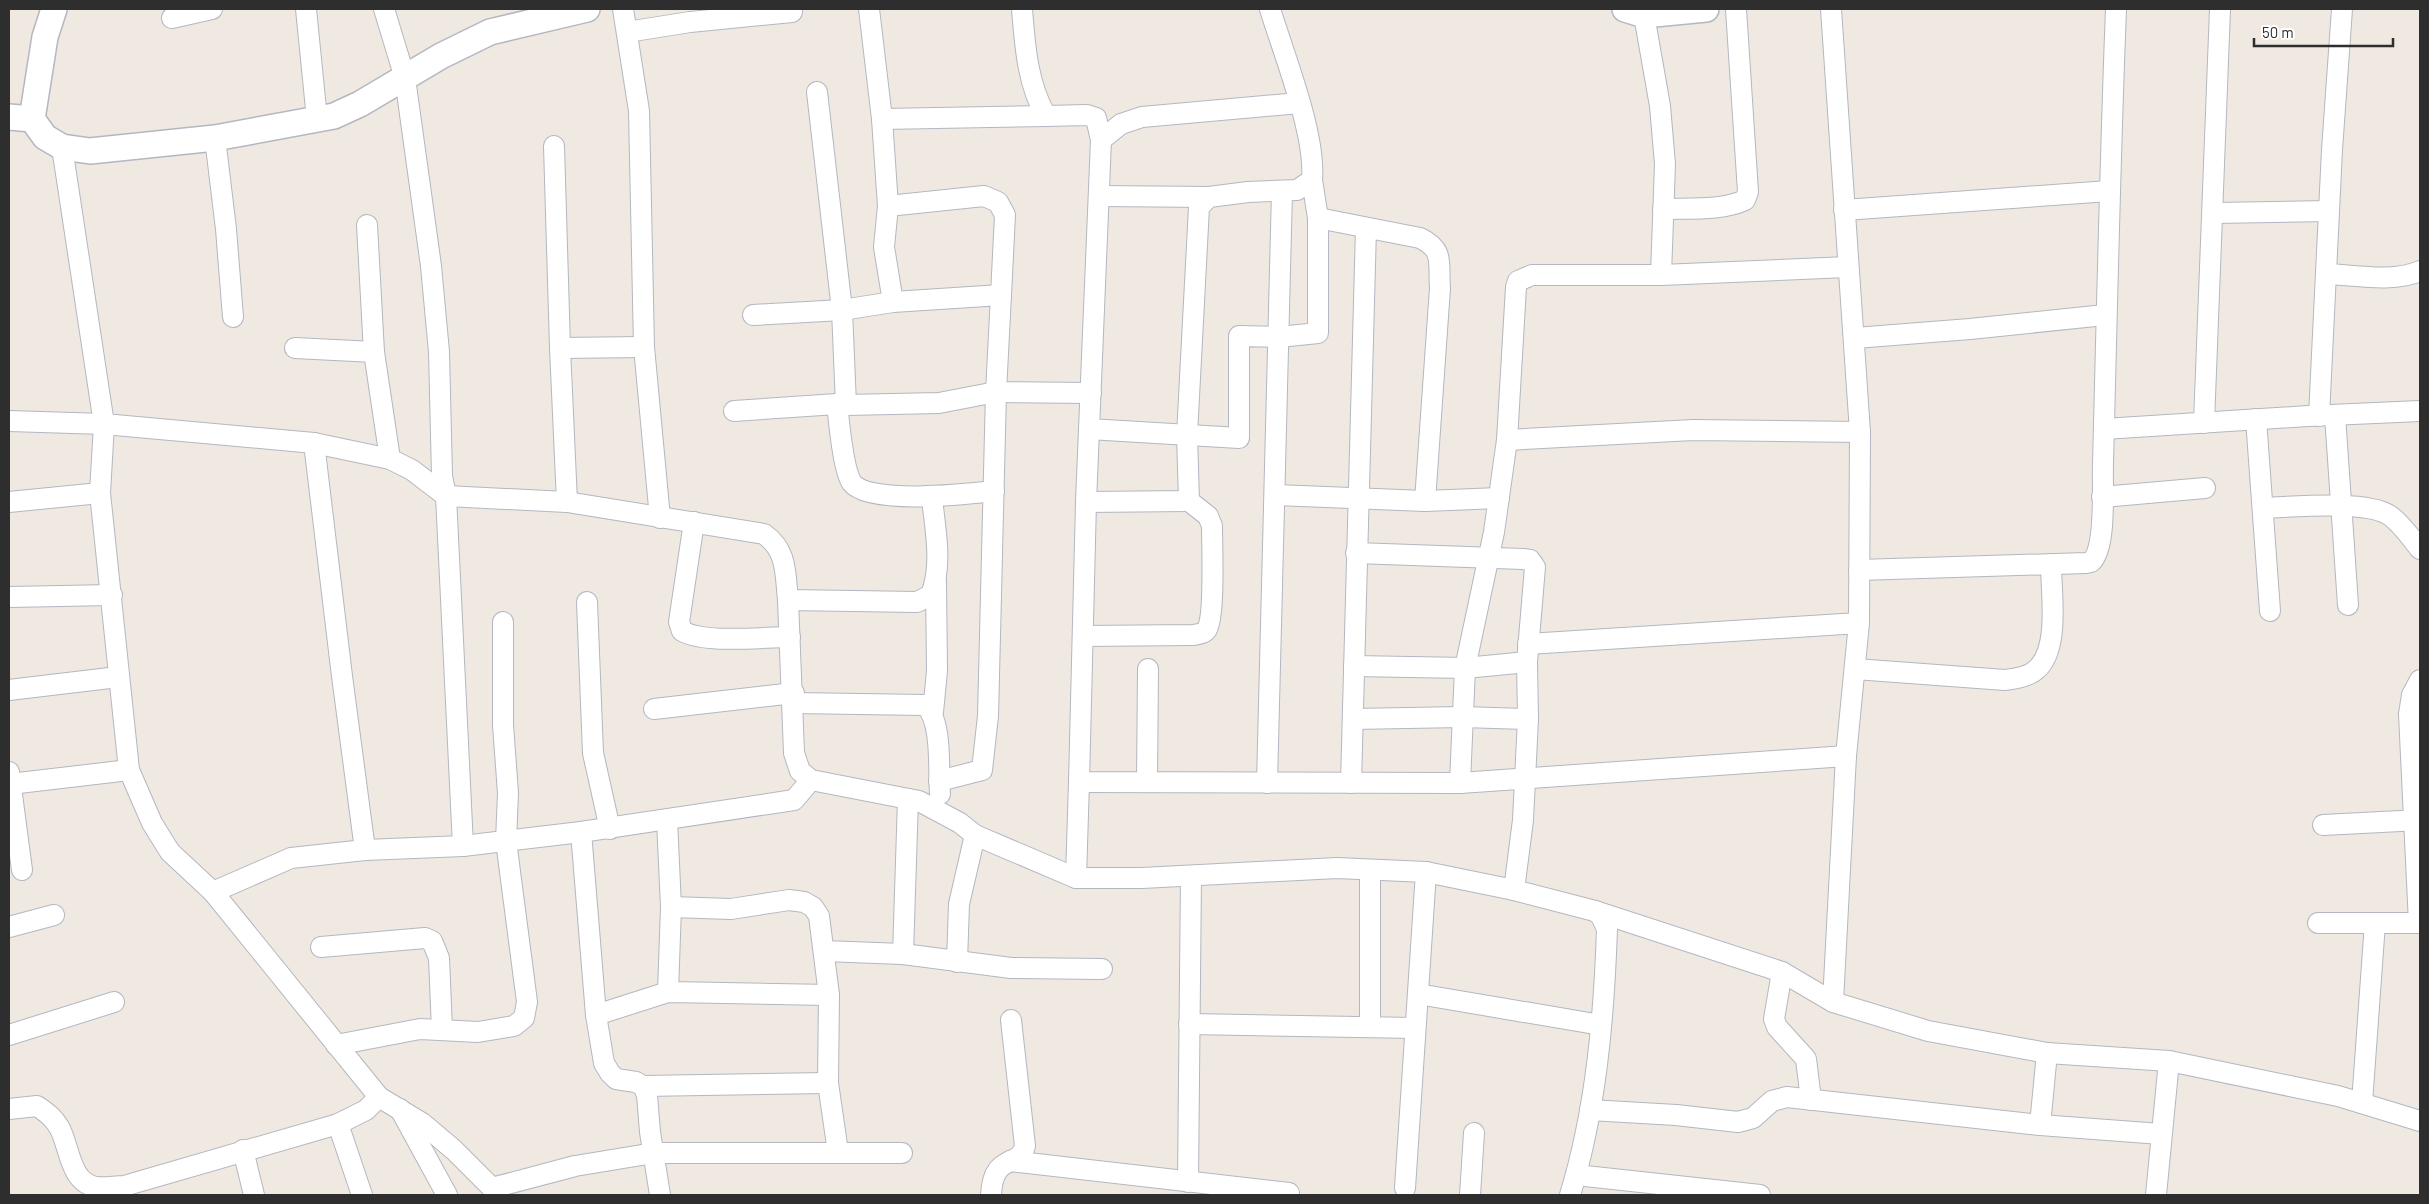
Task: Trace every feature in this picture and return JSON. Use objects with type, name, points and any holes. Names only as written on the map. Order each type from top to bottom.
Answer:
[{"type":"street","points":[[54,9],[20,118],[62,147],[90,151],[215,138],[334,116],[360,104],[441,56],[490,32],[586,9]]},
{"type":"street","points":[[172,18],[212,9]]},
{"type":"street","points":[[306,9],[317,119]]},
{"type":"street","points":[[384,9],[405,78],[431,266],[439,352],[442,476],[446,496],[463,846]]},
{"type":"street","points":[[623,9],[639,112],[644,347],[660,518]]},
{"type":"street","points":[[870,9],[882,119],[888,206],[884,247],[893,302]]},
{"type":"street","points":[[1022,9],[1026,60],[1038,100],[1046,116]]},
{"type":"street","points":[[1089,430],[1239,438],[1239,336],[1278,337],[1318,334],[1318,218],[1312,180],[1313,162],[1299,104],[1270,9]]},
{"type":"street","points":[[1661,276],[1665,164],[1660,106],[1647,12],[1706,9]]},
{"type":"street","points":[[1663,209],[1706,208],[1738,203],[1745,200],[1748,192],[1736,9]]},
{"type":"street","points":[[1831,9],[1860,432],[1859,623],[1846,756],[1833,1002]]},
{"type":"street","points":[[1859,570],[2086,563],[2094,559],[2100,539],[2102,497],[2105,315],[2116,9]]},
{"type":"street","points":[[2204,423],[2220,9]]},
{"type":"street","points":[[2342,9],[2326,274],[2327,415],[2340,506],[2348,605]]},
{"type":"street","points":[[627,32],[690,22],[792,12]]},
{"type":"street","points":[[817,92],[842,310],[841,404],[847,470],[852,483],[864,492],[932,498],[994,491]]},
{"type":"street","points":[[1101,140],[1121,124],[1142,117],[1299,104]]},
{"type":"street","points":[[882,119],[1087,115],[1096,118],[1101,140],[1086,502],[1076,878]]},
{"type":"street","points":[[215,138],[226,230],[233,317]]},
{"type":"street","points":[[554,146],[567,502]]},
{"type":"street","points":[[62,147],[104,424],[100,493],[129,770],[152,823],[170,852],[213,892],[379,1097],[428,1128],[495,1192],[575,1166],[654,1153],[902,1153]]},
{"type":"street","points":[[1099,196],[1209,197],[1248,192],[1297,190],[1312,180]]},
{"type":"street","points":[[1267,783],[1276,496],[1282,191]]},
{"type":"street","points":[[1844,210],[2109,191]]},
{"type":"street","points":[[888,206],[984,196],[998,202],[1005,215],[996,392],[988,716],[982,770],[939,781]]},
{"type":"street","points":[[1189,501],[1187,435],[1197,223],[1199,208],[1209,197]]},
{"type":"street","points":[[2213,213],[2329,211]]},
{"type":"street","points":[[1318,218],[1420,238],[1433,245],[1438,253],[1440,288],[1425,501]]},
{"type":"street","points":[[367,225],[374,352],[390,458]]},
{"type":"street","points":[[1351,783],[1357,499],[1364,366],[1366,228]]},
{"type":"street","points":[[1460,783],[1464,668],[1489,556],[1499,498],[1507,440],[1516,287],[1518,281],[1532,275],[1661,276],[1848,267]]},
{"type":"street","points":[[2326,274],[2392,277],[2410,276],[2420,271]]},
{"type":"street","points":[[753,315],[842,310],[893,302],[1002,295]]},
{"type":"street","points":[[1855,338],[1970,329],[2105,315]]},
{"type":"street","points":[[560,348],[644,347]]},
{"type":"street","points":[[295,348],[374,352]]},
{"type":"street","points":[[734,411],[841,404],[939,403],[996,392],[1091,393]]},
{"type":"street","points":[[2104,429],[2327,415],[2420,412]]},
{"type":"street","points":[[2256,419],[2270,611]]},
{"type":"street","points":[[9,421],[104,424],[314,442],[390,458],[412,470],[446,496],[567,502],[764,534],[776,542],[783,558],[788,600],[794,698],[794,753],[800,771],[811,780],[919,801],[941,811],[974,835],[1076,878],[1099,880],[1337,868],[1426,872],[1514,890],[1594,911],[1782,972],[1833,1002],[1928,1030],[2047,1053],[2169,1060],[2362,1103],[2420,1121]]},
{"type":"street","points":[[1507,440],[1693,430],[1860,432]]},
{"type":"street","points":[[314,442],[365,850]]},
{"type":"street","points":[[2102,497],[2204,488]]},
{"type":"street","points":[[9,502],[100,493]]},
{"type":"street","points":[[1276,496],[1425,501],[1499,498]]},
{"type":"street","points":[[932,498],[938,562],[936,582],[937,671],[933,712],[936,725],[941,811]]},
{"type":"street","points":[[1083,636],[1193,635],[1202,633],[1207,629],[1211,608],[1212,526],[1208,516],[1189,501],[1086,502]]},
{"type":"street","points":[[2263,508],[2340,506],[2373,509],[2389,514],[2420,549]]},
{"type":"street","points":[[694,522],[679,622],[682,631],[691,636],[707,638],[790,636]]},
{"type":"street","points":[[1356,553],[1523,558],[1530,560],[1535,567],[1527,653],[1528,719],[1524,820],[1514,890]]},
{"type":"street","points":[[1855,669],[2004,680],[2021,678],[2037,670],[2049,648],[2052,623],[2050,564]]},
{"type":"street","points":[[788,600],[917,602],[931,595],[936,582]]},
{"type":"street","points":[[9,598],[112,595]]},
{"type":"street","points":[[587,602],[592,753],[610,829]]},
{"type":"street","points":[[336,1045],[420,1029],[478,1032],[514,1026],[524,1018],[527,1002],[506,841],[508,793],[503,725],[503,622]]},
{"type":"street","points":[[1354,666],[1464,668],[1527,653],[1859,623]]},
{"type":"street","points":[[1147,782],[1148,668]]},
{"type":"street","points":[[9,690],[118,677]]},
{"type":"street","points":[[2318,923],[2420,923],[2417,820],[2409,714],[2412,695],[2420,680]]},
{"type":"street","points":[[654,709],[794,698],[926,705],[933,712]]},
{"type":"street","points":[[1353,719],[1462,717],[1528,719]]},
{"type":"street","points":[[1079,782],[1460,783],[1525,780],[1846,756]]},
{"type":"street","points":[[22,870],[10,778],[129,770]]},
{"type":"street","points":[[213,892],[292,858],[365,850],[463,846],[610,829],[794,800],[811,780]]},
{"type":"street","points":[[902,954],[908,798]]},
{"type":"street","points":[[667,820],[671,907],[668,992]]},
{"type":"street","points":[[2323,825],[2417,820]]},
{"type":"street","points":[[582,832],[596,1015],[604,1062],[610,1073],[616,1079],[636,1082],[643,1086],[828,1083]]},
{"type":"street","points":[[957,962],[959,904],[974,835]]},
{"type":"street","points":[[1370,870],[1370,1027]]},
{"type":"street","points":[[1405,1188],[1426,872]]},
{"type":"street","points":[[1188,1182],[1191,876]]},
{"type":"street","points":[[671,907],[731,909],[790,900],[804,902],[813,907],[819,916],[829,995],[828,1083],[838,1152]]},
{"type":"street","points":[[1570,1195],[1590,1110],[1602,1025],[1607,929],[1601,916],[1594,911]]},
{"type":"street","points":[[9,927],[54,915]]},
{"type":"street","points":[[2362,1103],[2375,923]]},
{"type":"street","points":[[321,947],[425,938],[432,941],[439,958],[442,1030]]},
{"type":"street","points":[[824,952],[902,954],[1012,968],[1102,969]]},
{"type":"street","points":[[1782,972],[1774,1019],[1777,1027],[1806,1059],[1812,1100]]},
{"type":"street","points":[[596,1015],[668,992],[829,995]]},
{"type":"street","points":[[1418,994],[1602,1025]]},
{"type":"street","points":[[9,1035],[114,1002]]},
{"type":"street","points":[[991,1195],[994,1174],[1002,1164],[1022,1154],[1025,1146],[1012,1020]]},
{"type":"street","points":[[1189,1024],[1415,1028]]},
{"type":"street","points":[[2040,1125],[2047,1053]]},
{"type":"street","points":[[2156,1195],[2169,1060]]},
{"type":"street","points":[[643,1086],[647,1095],[650,1132],[660,1195]]},
{"type":"street","points":[[9,1109],[37,1106],[50,1114],[60,1128],[74,1169],[84,1182],[96,1187],[125,1190],[243,1150],[338,1124],[366,1110],[379,1097]]},
{"type":"street","points":[[1590,1110],[1676,1115],[1738,1122],[1753,1118],[1772,1101],[1780,1098],[2040,1125],[2161,1134]]},
{"type":"street","points":[[400,1109],[447,1195]]},
{"type":"street","points":[[338,1124],[362,1195]]},
{"type":"street","points":[[1470,1195],[1474,1133]]},
{"type":"street","points":[[243,1150],[254,1195]]},
{"type":"street","points":[[1010,1161],[1188,1182],[1239,1192],[1289,1193]]},
{"type":"street","points":[[1576,1175],[1621,1188],[1760,1195]]}]
